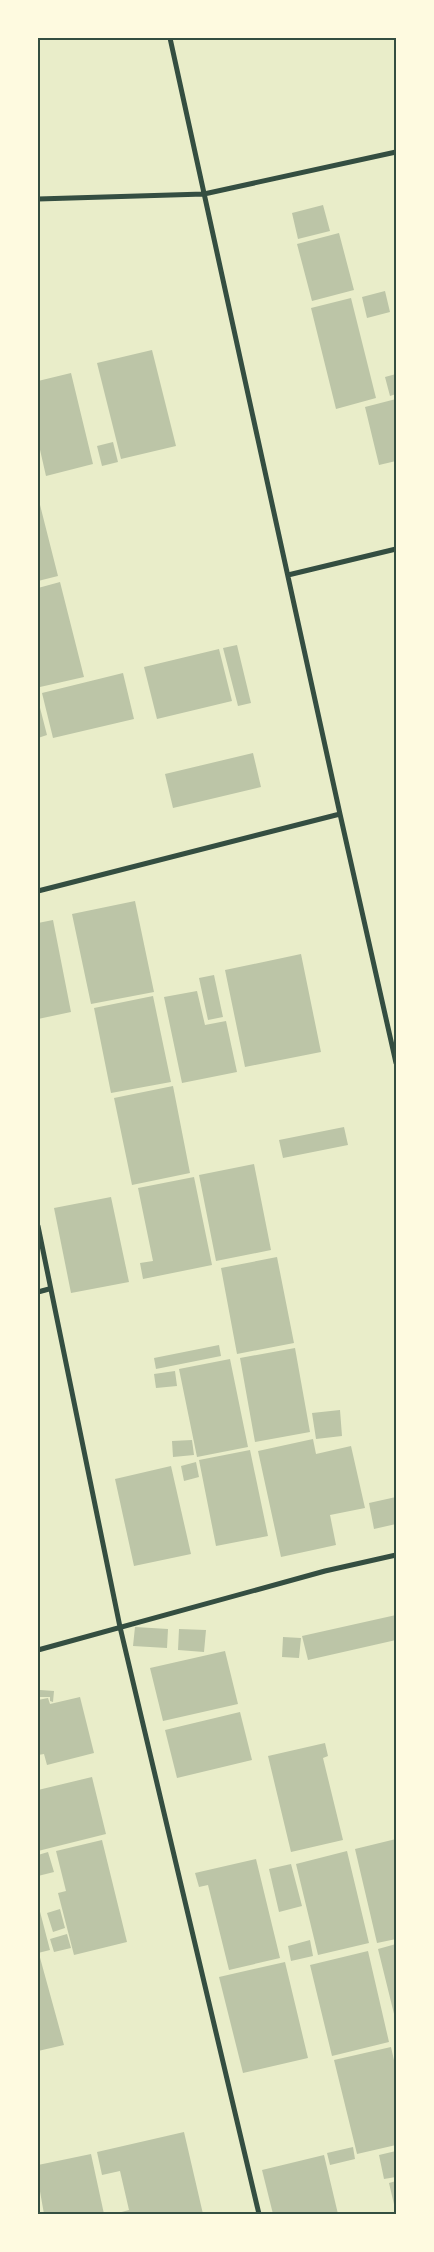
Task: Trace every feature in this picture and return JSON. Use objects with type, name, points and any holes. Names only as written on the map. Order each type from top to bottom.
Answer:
[{"type":"street","points":[[170,38],[396,1064]]},
{"type":"street","points":[[38,198],[204,194],[396,152]]},
{"type":"street","points":[[288,575],[396,548]]},
{"type":"street","points":[[38,891],[340,814]]},
{"type":"street","points":[[38,1226],[49,1289],[120,1627],[259,2214]]},
{"type":"street","points":[[38,1292],[49,1289]]},
{"type":"street","points":[[38,1650],[325,1571],[396,1555]]},
{"type":"building","points":[[323,205],[330,231],[298,239],[292,213]]},
{"type":"building","points":[[339,233],[354,290],[312,301],[297,244]]},
{"type":"building","points":[[385,291],[390,312],[367,318],[362,297]]},
{"type":"building","points":[[351,298],[376,398],[336,409],[311,308]]},
{"type":"building","points":[[152,350],[176,446],[121,459],[97,363]]},
{"type":"building","points":[[71,373],[93,464],[46,476],[38,441],[38,381]]},
{"type":"building","points":[[396,374],[396,394],[390,396],[385,377]]},
{"type":"building","points":[[396,399],[396,461],[379,465],[365,407]]},
{"type":"building","points":[[113,442],[118,462],[102,466],[97,446]]},
{"type":"building","points":[[38,497],[58,576],[38,581]]},
{"type":"building","points":[[60,582],[84,677],[40,687],[38,678],[38,588]]},
{"type":"building","points":[[237,645],[251,703],[238,706],[223,648]]},
{"type":"building","points":[[219,649],[232,701],[157,719],[144,667]]},
{"type":"building","points":[[123,673],[134,719],[53,738],[42,693]]},
{"type":"building","points":[[38,700],[47,735],[38,738]]},
{"type":"building","points":[[253,753],[261,787],[173,808],[165,774]]},
{"type":"building","points":[[135,901],[154,992],[91,1004],[72,914]]},
{"type":"building","points":[[53,920],[71,1012],[38,1019],[38,923]]},
{"type":"building","points":[[301,954],[321,1052],[245,1067],[225,970]]},
{"type":"building","points":[[214,975],[223,1017],[208,1020],[199,978]]},
{"type":"building","points":[[197,991],[205,1025],[226,1021],[237,1072],[182,1083],[164,997]]},
{"type":"building","points":[[153,996],[171,1082],[111,1093],[94,1008]]},
{"type":"building","points":[[173,1086],[190,1173],[132,1185],[114,1098]]},
{"type":"building","points":[[344,1127],[348,1145],[283,1158],[279,1140]]},
{"type":"building","points":[[254,1164],[271,1250],[216,1261],[199,1175]]},
{"type":"building","points":[[194,1177],[212,1265],[143,1279],[140,1263],[153,1261],[138,1188]]},
{"type":"building","points":[[111,1197],[129,1282],[71,1293],[54,1208]]},
{"type":"building","points":[[277,1257],[294,1343],[237,1354],[221,1268]]},
{"type":"building","points":[[219,1345],[221,1356],[156,1369],[154,1358]]},
{"type":"building","points":[[295,1348],[310,1432],[255,1442],[240,1358]]},
{"type":"building","points":[[230,1359],[248,1447],[197,1457],[179,1369]]},
{"type":"building","points":[[175,1371],[177,1386],[156,1388],[154,1374]]},
{"type":"building","points":[[340,1410],[342,1436],[316,1439],[312,1413]]},
{"type":"building","points":[[313,1439],[316,1454],[351,1446],[365,1508],[330,1515],[336,1545],[281,1557],[258,1451]]},
{"type":"building","points":[[192,1440],[194,1455],[173,1457],[172,1441]]},
{"type":"building","points":[[250,1450],[268,1536],[216,1546],[199,1460]]},
{"type":"building","points":[[196,1462],[199,1477],[184,1481],[181,1466]]},
{"type":"building","points":[[171,1466],[191,1554],[134,1566],[115,1479]]},
{"type":"building","points":[[396,1497],[396,1524],[374,1529],[369,1503]]},
{"type":"building","points":[[396,1615],[396,1640],[308,1660],[302,1636]]},
{"type":"building","points":[[135,1627],[168,1629],[167,1648],[133,1646]]},
{"type":"building","points":[[179,1629],[206,1630],[204,1652],[178,1650]]},
{"type":"building","points":[[283,1637],[301,1638],[299,1658],[282,1657]]},
{"type":"building","points":[[225,1651],[238,1704],[163,1721],[150,1668]]},
{"type":"building","points":[[40,1690],[54,1691],[53,1702],[50,1701],[50,1697],[40,1697]]},
{"type":"building","points":[[80,1697],[94,1753],[47,1765],[44,1754],[38,1755],[38,1700],[48,1698],[50,1704]]},
{"type":"building","points":[[240,1712],[252,1760],[177,1778],[165,1730]]},
{"type":"building","points":[[325,1743],[328,1756],[323,1758],[343,1840],[291,1852],[268,1756]]},
{"type":"building","points":[[92,1777],[106,1834],[38,1851],[38,1790]]},
{"type":"building","points":[[396,1839],[396,1939],[377,1943],[355,1849]]},
{"type":"building","points":[[102,1840],[127,1942],[74,1955],[58,1893],[66,1891],[56,1851]]},
{"type":"building","points":[[347,1851],[369,1943],[318,1955],[296,1864]]},
{"type":"building","points":[[48,1852],[54,1872],[38,1876],[38,1855]]},
{"type":"building","points":[[256,1859],[280,1958],[229,1970],[208,1885],[199,1887],[195,1873]]},
{"type":"building","points":[[291,1864],[302,1906],[279,1912],[269,1869]]},
{"type":"building","points":[[38,1904],[50,1950],[38,1953]]},
{"type":"building","points":[[60,1909],[65,1928],[53,1932],[47,1913]]},
{"type":"building","points":[[67,1934],[71,1948],[54,1952],[50,1939]]},
{"type":"building","points":[[310,1940],[313,1956],[291,1961],[288,1946]]},
{"type":"building","points":[[396,1944],[396,2022],[378,1949]]},
{"type":"building","points":[[368,1951],[389,2042],[332,2056],[310,1965]]},
{"type":"building","points":[[38,1955],[64,2045],[38,2051]]},
{"type":"building","points":[[285,1962],[308,2058],[243,2073],[219,1977]]},
{"type":"building","points":[[391,2047],[396,2069],[396,2145],[357,2154],[334,2060]]},
{"type":"building","points":[[184,2132],[203,2214],[114,2214],[129,2210],[120,2171],[102,2175],[97,2152]]},
{"type":"building","points":[[353,2147],[355,2159],[330,2165],[327,2153]]},
{"type":"building","points":[[396,2151],[396,2177],[384,2179],[379,2155]]},
{"type":"building","points":[[91,2154],[104,2214],[44,2214],[38,2180],[38,2165]]},
{"type":"building","points":[[324,2155],[338,2214],[273,2214],[262,2170]]},
{"type":"building","points":[[396,2181],[396,2213],[389,2183]]}]
